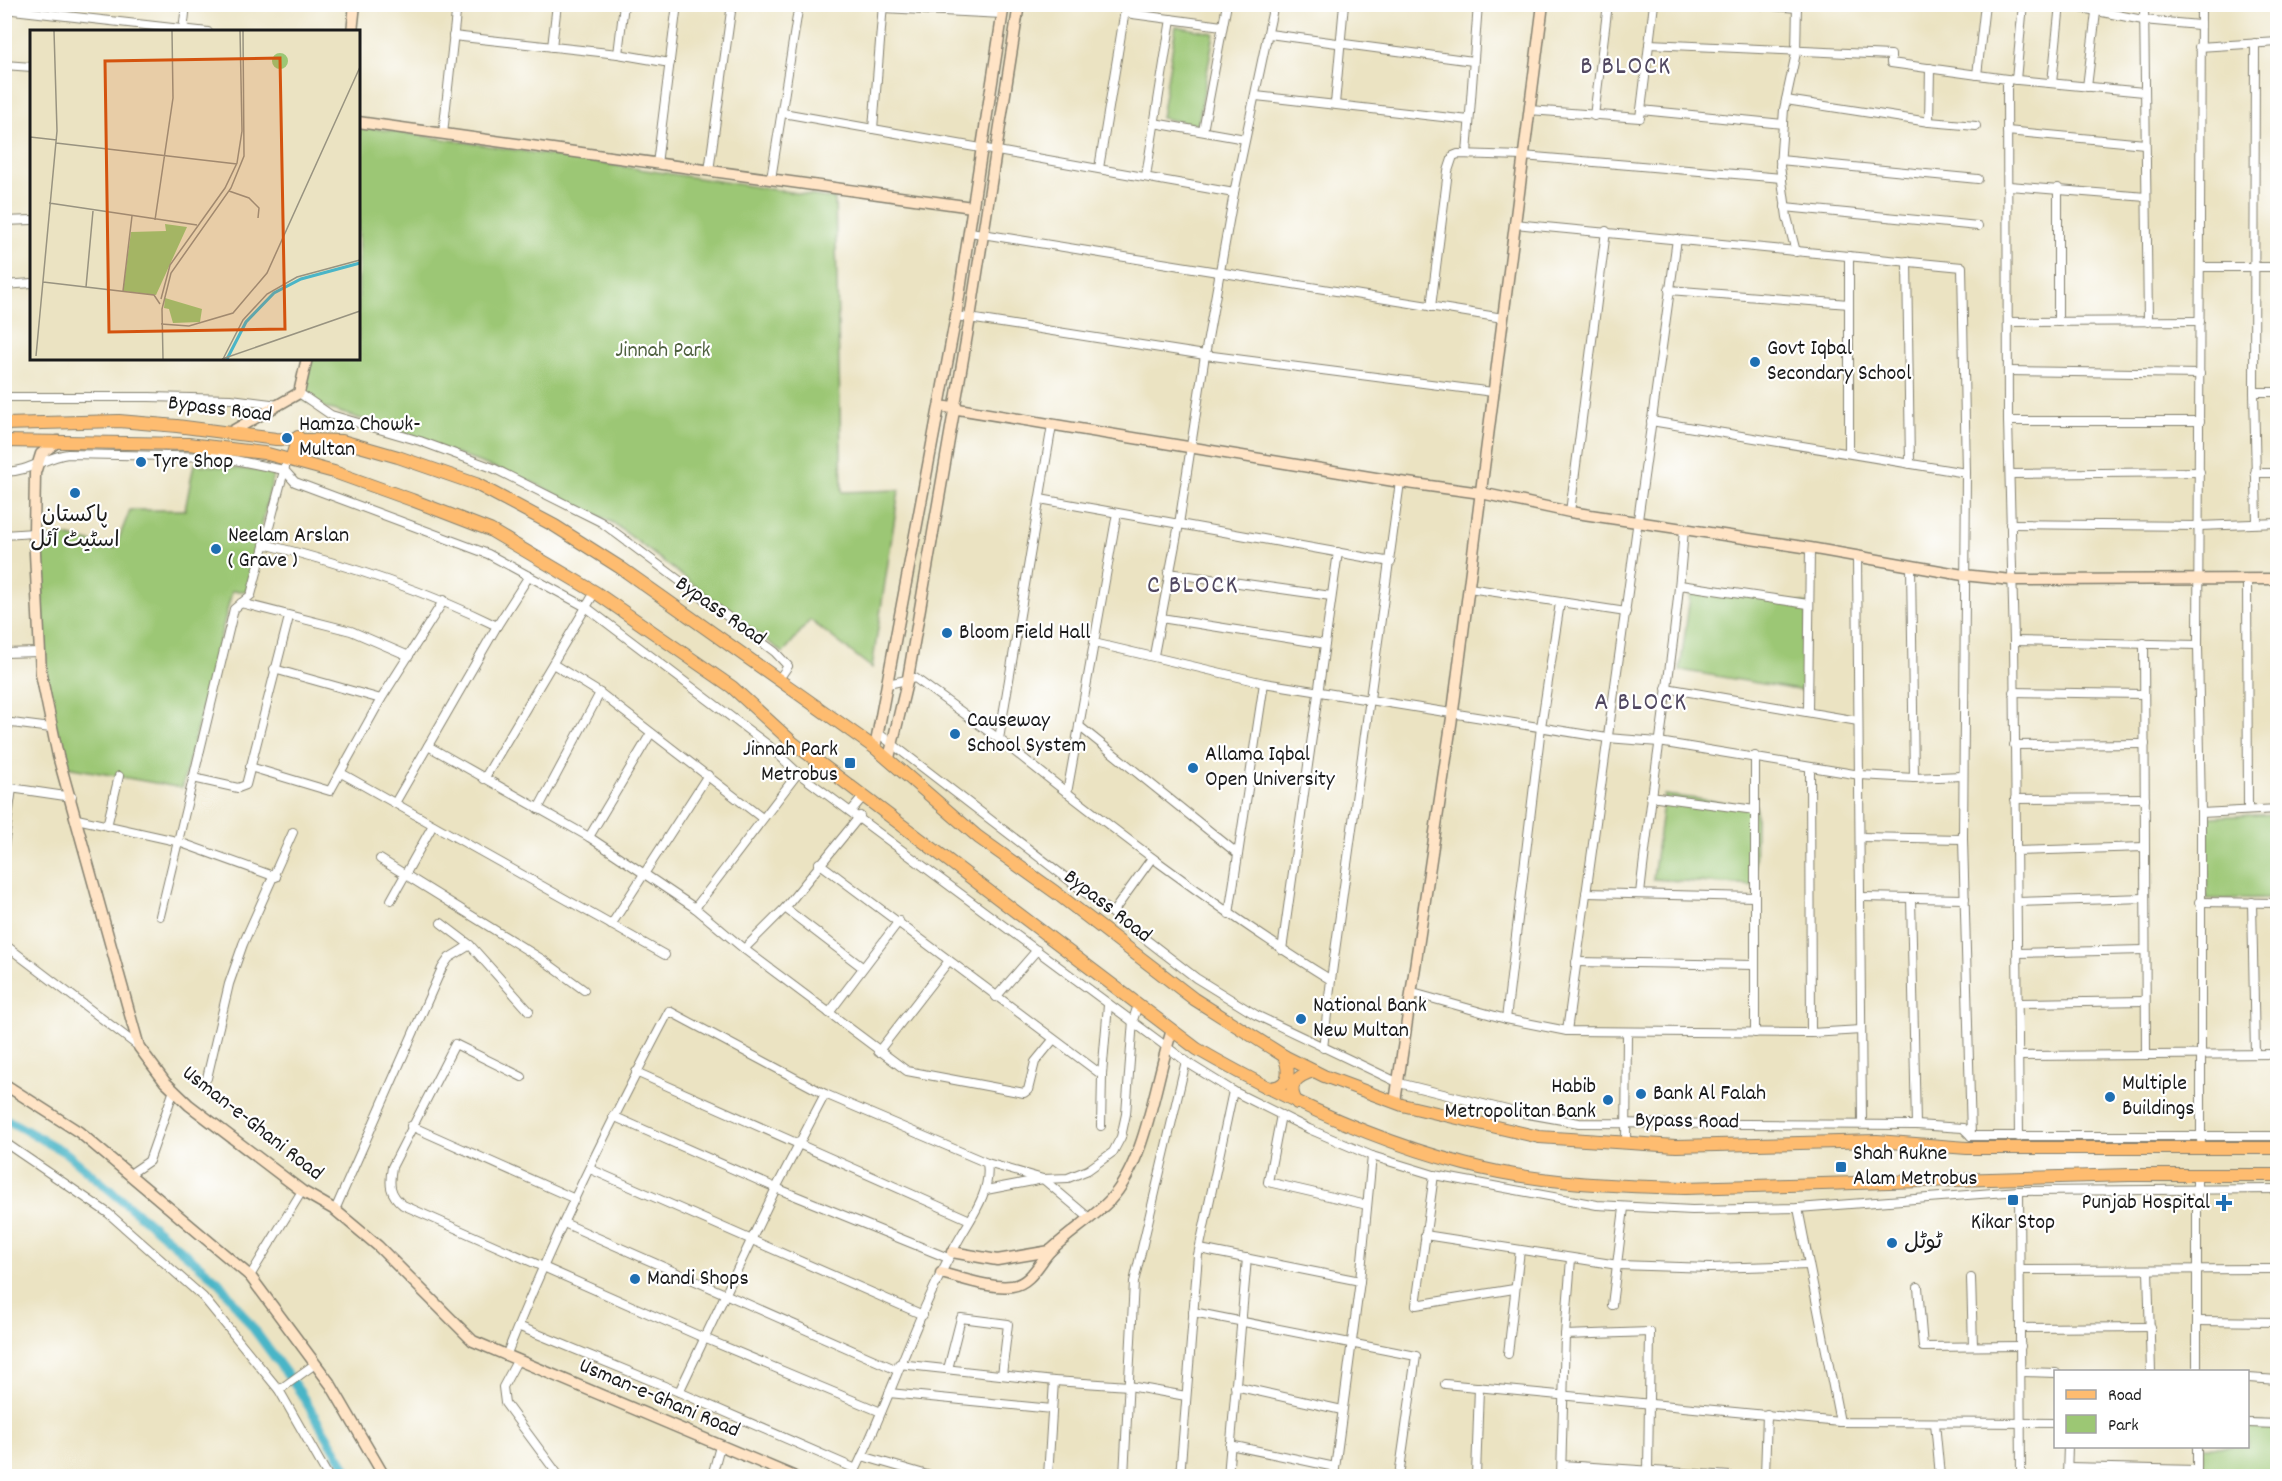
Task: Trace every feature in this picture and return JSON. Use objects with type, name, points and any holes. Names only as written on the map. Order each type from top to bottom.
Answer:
[{"type":"main road","points":[[352,30],[355,4]]},
{"type":"main road","points":[[889,758],[908,678],[970,318],[1019,4]]},
{"type":"main road","points":[[1395,1102],[1413,993],[1453,711],[1543,4]]},
{"type":"main road","points":[[875,748],[956,316],[1003,9]]},
{"type":"main road","points":[[360,122],[972,207]]},
{"type":"main road","points":[[229,434],[299,393],[307,360]]},
{"type":"main road","points":[[940,406],[1400,482],[1480,493],[1570,512],[1810,548],[1963,575],[2012,580],[2277,579]]},
{"type":"main road","name":"Bypass Road","points":[[4,423],[119,422],[177,426],[276,439],[298,437],[342,441],[398,456],[476,484],[555,526],[621,568],[779,679],[889,758],[978,837],[1055,892],[1194,999],[1284,1056],[1314,1071],[1395,1102],[1539,1137],[1626,1143],[1716,1146],[1877,1141],[1967,1148],[2201,1142],[2277,1148]]},
{"type":"main road","points":[[287,463],[298,437]]},
{"type":"main road","points":[[4,441],[188,444],[264,453],[287,463],[334,472],[490,530],[595,592],[732,687],[792,742],[862,797],[1197,1049],[1297,1103],[1394,1143],[1466,1165],[1539,1179],[1612,1186],[1685,1188],[2277,1175]]},
{"type":"main road","points":[[36,466],[41,454],[58,441]]},
{"type":"main road","name":"Usman-e-Ghani Road","points":[[36,466],[34,533],[39,652],[51,728],[72,797],[139,1047],[189,1105],[302,1191],[335,1210],[378,1246],[473,1341],[793,1476]]},
{"type":"main road","points":[[941,1273],[980,1283],[1012,1286],[1026,1279],[1050,1251],[1110,1200],[1131,1171],[1140,1147],[1172,1030]]},
{"type":"main road","points":[[1268,1088],[1281,1086],[1287,1081],[1289,1073],[1284,1056]]},
{"type":"main road","points":[[1297,1103],[1292,1092],[1293,1083],[1300,1076],[1314,1071]]},
{"type":"main road","points":[[4,1084],[79,1132],[250,1275],[315,1364],[364,1439],[384,1476]]},
{"type":"main road","points":[[950,1255],[997,1260],[1050,1251]]},
{"type":"street","points":[[4,9],[183,30],[186,4]]},
{"type":"street","points":[[443,134],[457,4]]},
{"type":"street","points":[[552,47],[557,4]]},
{"type":"street","points":[[618,54],[624,4]]},
{"type":"street","points":[[657,164],[677,4]]},
{"type":"street","points":[[709,171],[732,4]]},
{"type":"street","points":[[771,179],[799,4]]},
{"type":"street","points":[[1203,131],[1227,4]]},
{"type":"street","points":[[1154,655],[1179,524],[1205,355],[1234,193],[1274,4]]},
{"type":"street","points":[[1335,104],[1344,4]]},
{"type":"street","points":[[1467,154],[1478,4]]},
{"type":"street","points":[[1594,116],[1608,4]]},
{"type":"street","points":[[1529,110],[1640,118],[1654,4]]},
{"type":"street","points":[[1749,4],[1797,6],[1796,53],[1786,100],[1780,160],[1785,207],[1796,252]]},
{"type":"street","points":[[1977,75],[1985,4]]},
{"type":"street","points":[[2016,80],[2023,4]]},
{"type":"street","points":[[2052,83],[2060,4],[2096,8],[2143,20],[2199,25]]},
{"type":"street","points":[[2144,4],[2148,322]]},
{"type":"street","points":[[2201,4],[2199,25],[2201,267],[2198,581],[2201,1142]]},
{"type":"street","points":[[873,129],[883,6],[1003,9]]},
{"type":"street","points":[[2087,87],[2096,8]]},
{"type":"street","points":[[1099,168],[1125,9],[1222,27]]},
{"type":"street","points":[[1146,176],[1171,19]]},
{"type":"street","points":[[1269,34],[1473,61]]},
{"type":"street","points":[[453,36],[618,54],[670,63]]},
{"type":"street","points":[[2199,47],[2277,42]]},
{"type":"street","points":[[2255,43],[2254,392],[2257,523]]},
{"type":"street","points":[[1649,44],[1796,53],[1891,55],[1891,63],[2007,79],[2144,92]]},
{"type":"street","points":[[4,65],[30,67]]},
{"type":"street","points":[[1929,122],[1930,68]]},
{"type":"street","points":[[2007,79],[2009,186],[2007,371],[2014,641],[2020,1056],[2019,1137]]},
{"type":"street","points":[[1256,96],[1469,120]]},
{"type":"street","points":[[1786,100],[1929,122],[1976,126]]},
{"type":"street","points":[[1641,110],[1783,124]]},
{"type":"street","points":[[783,113],[997,149],[1234,193]]},
{"type":"street","points":[[1154,123],[1245,139]]},
{"type":"street","points":[[2007,131],[2145,144]]},
{"type":"street","points":[[1431,307],[1450,162],[1453,156],[1467,154],[1523,156],[1782,178]]},
{"type":"street","points":[[1780,160],[1978,179]]},
{"type":"street","points":[[2009,186],[2058,188],[2146,197]]},
{"type":"street","points":[[2058,188],[2058,322]]},
{"type":"street","points":[[1785,207],[1978,226]]},
{"type":"street","points":[[4,221],[30,220]]},
{"type":"street","points":[[1515,224],[1962,267],[1966,473],[1962,776],[1971,1136]]},
{"type":"street","points":[[1570,512],[1606,231]]},
{"type":"street","points":[[969,232],[1503,318]]},
{"type":"street","points":[[1568,1031],[1677,238]]},
{"type":"street","points":[[1849,256],[1849,453]]},
{"type":"street","points":[[1907,261],[1910,464]]},
{"type":"street","points":[[2201,267],[2277,267]]},
{"type":"street","points":[[4,285],[30,283]]},
{"type":"street","points":[[1669,290],[1849,304]]},
{"type":"street","points":[[956,316],[1205,355],[1493,392]]},
{"type":"street","points":[[2008,322],[2200,321]]},
{"type":"street","points":[[2007,371],[2200,374]]},
{"type":"street","points":[[2254,392],[2277,392]]},
{"type":"street","points":[[299,393],[331,415],[420,441],[493,468],[601,522],[775,652],[788,666],[779,679]]},
{"type":"street","points":[[4,397],[149,396],[282,405]]},
{"type":"street","points":[[2008,420],[2200,422]]},
{"type":"street","points":[[1652,421],[1966,473]]},
{"type":"street","points":[[999,739],[1052,425]]},
{"type":"street","points":[[4,472],[18,472],[52,457],[77,454],[220,457],[287,463]]},
{"type":"street","points":[[160,916],[234,609],[251,595],[287,463]]},
{"type":"street","points":[[287,463],[295,482],[488,554],[586,607],[768,745],[798,773],[852,810],[1108,1005],[1133,1020],[1186,1061],[1233,1091],[1372,1156],[1434,1175],[1514,1192],[1624,1208],[1798,1208],[2019,1191],[2277,1189]]},
{"type":"street","points":[[2010,474],[2200,472]]},
{"type":"street","points":[[2255,474],[2277,473]]},
{"type":"street","points":[[1323,1048],[1391,562],[1400,482]]},
{"type":"street","points":[[1040,499],[1391,562]]},
{"type":"street","points":[[1067,793],[1117,513]]},
{"type":"street","points":[[2010,524],[2199,526],[2277,523]]},
{"type":"street","points":[[1640,894],[1650,796],[1680,585],[1684,528]]},
{"type":"street","points":[[4,535],[34,533]]},
{"type":"street","points":[[264,544],[340,563],[444,600],[497,626]]},
{"type":"street","points":[[1808,711],[1810,548]]},
{"type":"street","points":[[1282,950],[1338,552]]},
{"type":"street","points":[[1857,556],[1862,1123]]},
{"type":"street","points":[[1911,566],[1914,778]]},
{"type":"street","points":[[1168,573],[1331,596]]},
{"type":"street","points":[[395,803],[528,576]]},
{"type":"street","points":[[2247,579],[2248,810]]},
{"type":"street","points":[[1680,585],[1809,604]]},
{"type":"street","points":[[1468,588],[1626,612]]},
{"type":"street","points":[[484,779],[595,592]]},
{"type":"street","points":[[250,767],[330,790],[381,699],[444,600]]},
{"type":"street","points":[[241,603],[351,631],[409,656]]},
{"type":"street","points":[[1506,1019],[1541,727],[1560,603]]},
{"type":"street","points":[[193,778],[243,787],[289,617]]},
{"type":"street","points":[[1161,618],[1325,644]]},
{"type":"street","points":[[2014,641],[2198,645]]},
{"type":"street","points":[[1094,643],[1154,655],[1264,683],[1453,711],[1608,738],[1659,742],[1755,756],[1860,775],[1914,778],[1962,776]]},
{"type":"street","points":[[2144,643],[2146,1055]]},
{"type":"street","points":[[4,653],[39,652]]},
{"type":"street","points":[[553,664],[600,693],[762,818]]},
{"type":"street","points":[[274,669],[381,699]]},
{"type":"street","points":[[888,684],[915,678],[1229,914],[1331,980]]},
{"type":"street","points":[[1229,914],[1264,683]]},
{"type":"street","points":[[1666,688],[1858,721]]},
{"type":"street","points":[[2013,692],[2144,694]]},
{"type":"street","points":[[538,808],[600,693]]},
{"type":"street","points":[[4,722],[51,728]]},
{"type":"street","points":[[1078,726],[1238,854]]},
{"type":"street","points":[[589,837],[651,733]]},
{"type":"street","points":[[878,733],[1196,978],[1256,1015],[1399,1083],[1552,1119],[1626,1125],[1862,1123],[1963,1128],[1971,1136],[2201,1142],[2277,1136]]},
{"type":"street","points":[[2014,745],[2145,744]]},
{"type":"street","points":[[428,746],[589,837],[644,873],[907,1071],[1024,1093],[1028,1090],[1035,1062],[1053,1040]]},
{"type":"street","points":[[1755,756],[1755,1033]]},
{"type":"street","points":[[1810,767],[1811,1033]]},
{"type":"street","points":[[341,773],[665,955]]},
{"type":"street","points":[[694,909],[798,773]]},
{"type":"street","points":[[107,826],[119,776]]},
{"type":"street","points":[[610,925],[708,776]]},
{"type":"street","points":[[4,847],[8,788],[72,797]]},
{"type":"street","points":[[1650,796],[1755,810]]},
{"type":"street","points":[[852,810],[862,797]]},
{"type":"street","points":[[2016,799],[2145,798]]},
{"type":"street","points":[[2201,813],[2277,809]]},
{"type":"street","points":[[744,949],[785,908],[819,863],[860,816]]},
{"type":"street","points":[[77,819],[176,842],[276,877]]},
{"type":"street","points":[[391,900],[433,825]]},
{"type":"street","points":[[207,1078],[229,984],[243,944],[276,877],[293,832]]},
{"type":"street","points":[[1860,837],[1963,839]]},
{"type":"street","points":[[2016,850],[2145,847]]},
{"type":"street","points":[[1113,912],[1152,858]]},
{"type":"street","points":[[381,859],[442,896],[584,990]]},
{"type":"street","points":[[819,863],[899,921],[948,962],[1102,1075]]},
{"type":"street","points":[[1586,893],[1755,897]]},
{"type":"street","points":[[1861,897],[1965,899]]},
{"type":"street","points":[[1911,898],[1916,1125]]},
{"type":"street","points":[[2017,902],[2145,898]]},
{"type":"street","points":[[2199,902],[2277,903]]},
{"type":"street","points":[[2252,902],[2255,1054]]},
{"type":"street","points":[[785,908],[862,968]]},
{"type":"street","points":[[829,1013],[899,921]]},
{"type":"street","points":[[441,923],[470,945],[529,1011]]},
{"type":"street","points":[[4,944],[139,1047]]},
{"type":"street","points":[[335,1210],[442,968],[449,958],[470,945]]},
{"type":"street","points":[[996,997],[1037,950]]},
{"type":"street","points":[[2018,953],[2145,950]]},
{"type":"street","points":[[879,1052],[948,962]]},
{"type":"street","points":[[1576,962],[1755,965]]},
{"type":"street","points":[[1413,993],[1506,1019],[1568,1031],[1811,1033],[1861,1030]]},
{"type":"street","points":[[2019,1003],[2145,1001]]},
{"type":"street","points":[[1101,1126],[1102,1075],[1108,1005]]},
{"type":"street","points":[[986,1190],[1043,1179],[1068,1178],[1088,1170],[1113,1152],[1121,1137],[1126,1114],[1133,1020],[1138,1005]]},
{"type":"street","points":[[506,1356],[543,1264],[590,1169],[613,1116],[669,1011],[825,1094],[987,1163],[1043,1179],[1088,1217]]},
{"type":"street","points":[[1626,1143],[1627,1033]]},
{"type":"street","points":[[522,1077],[455,1044],[392,1167],[390,1189],[394,1198],[404,1205],[543,1264],[704,1338],[882,1412]]},
{"type":"street","points":[[2020,1056],[2277,1054]]},
{"type":"street","points":[[1124,1476],[1134,1282],[1186,1061]]},
{"type":"street","points":[[636,1072],[970,1220]]},
{"type":"street","points":[[130,1174],[149,1161],[174,1090]]},
{"type":"street","points":[[1180,1476],[1200,1249],[1233,1091]]},
{"type":"street","points":[[680,1392],[776,1188],[825,1094]]},
{"type":"street","points":[[1281,1115],[1268,1182],[1367,1204]]},
{"type":"street","points":[[613,1116],[776,1188],[950,1255]]},
{"type":"street","points":[[411,1126],[575,1199]]},
{"type":"street","points":[[4,1142],[108,1213],[203,1297],[281,1389],[328,1476]]},
{"type":"street","points":[[1334,1476],[1360,1281],[1372,1156]]},
{"type":"street","points":[[518,1326],[680,1392],[856,1469],[882,1412],[898,1367],[941,1273],[986,1190],[989,1174],[987,1163]]},
{"type":"street","points":[[590,1169],[923,1315]]},
{"type":"street","points":[[1434,1175],[1416,1305],[1514,1289]]},
{"type":"street","points":[[2197,1175],[2197,1370]]},
{"type":"street","points":[[250,1275],[302,1191]]},
{"type":"street","points":[[2019,1191],[2021,1476]]},
{"type":"street","points":[[1612,1305],[1624,1208]]},
{"type":"street","points":[[1798,1208],[1840,1422]]},
{"type":"street","points":[[564,1222],[898,1367],[948,1369],[1054,1381],[1129,1386],[1186,1396]]},
{"type":"street","points":[[1425,1235],[1571,1259],[1618,1264],[1710,1268],[1809,1265]]},
{"type":"street","points":[[1200,1249],[1360,1281]]},
{"type":"street","points":[[1508,1354],[1520,1250]]},
{"type":"street","points":[[1228,1476],[1247,1258]]},
{"type":"street","points":[[1561,1476],[1565,1335],[1571,1259]]},
{"type":"street","points":[[2020,1270],[2277,1269]]},
{"type":"street","points":[[2148,1270],[2151,1370]]},
{"type":"street","points":[[1971,1278],[1973,1346]]},
{"type":"street","points":[[1918,1287],[1923,1347],[2021,1346]]},
{"type":"street","points":[[1194,1312],[1416,1356],[1399,1476]]},
{"type":"street","points":[[948,1369],[961,1318],[1008,1324],[1002,1375]]},
{"type":"street","points":[[2198,1322],[2277,1322]]},
{"type":"street","points":[[2021,1328],[2151,1327]]},
{"type":"street","points":[[1565,1335],[1650,1332],[1648,1471]]},
{"type":"street","points":[[517,1360],[503,1387],[505,1403],[560,1476]]},
{"type":"street","points":[[281,1389],[315,1364]]},
{"type":"street","points":[[2021,1372],[2054,1372]]},
{"type":"street","points":[[2249,1378],[2277,1380]]},
{"type":"street","points":[[1048,1476],[1054,1381]]},
{"type":"street","points":[[1445,1384],[1840,1422],[2054,1422]]},
{"type":"street","points":[[1235,1386],[1342,1410]]},
{"type":"street","points":[[1476,1476],[1479,1387]]},
{"type":"street","points":[[889,1393],[1052,1409]]},
{"type":"street","points":[[1765,1476],[1767,1414]]},
{"type":"street","points":[[1935,1423],[1940,1476]]},
{"type":"street","points":[[2249,1423],[2277,1424]]},
{"type":"street","points":[[1230,1445],[1335,1467]]},
{"type":"street","points":[[712,1476],[720,1446]]},
{"type":"street","points":[[2067,1476],[2068,1448]]},
{"type":"street","points":[[2068,1467],[2115,1473],[2197,1473],[2197,1448]]},
{"type":"street","points":[[862,1456],[931,1476]]},
{"type":"street","points":[[1562,1465],[1730,1476]]},
{"type":"green space","points":[[1176,26],[1214,33],[1198,125],[1161,118]]},
{"type":"green space","name":"Jinnah Park","points":[[360,126],[835,199],[842,492],[899,490],[872,668],[810,620],[783,653],[613,523],[528,480],[420,441],[415,436],[304,401],[310,360],[360,360]]},
{"type":"green space","points":[[194,464],[274,472],[247,591],[232,591],[182,788],[67,767],[48,698],[39,538],[65,536],[115,548],[130,510],[185,510]]},
{"type":"green space","points":[[1691,589],[1808,604],[1804,691],[1680,670]]},
{"type":"green space","points":[[1664,795],[1756,806],[1755,886],[1653,879]]},
{"type":"green space","points":[[2277,814],[2277,898],[2207,899],[2208,817]]},
{"type":"green space","points":[[2249,1424],[2277,1424],[2277,1476],[2202,1476],[2202,1448],[2249,1448]]},
{"type":"waterway","points":[[4,1118],[66,1153],[219,1282],[300,1392],[351,1476]]},
{"type":"place","name":"Govt Iqbal Secondary School","points":[[1755,362]]},
{"type":"place","name":"Hamza Chowk- Multan","points":[[287,438]]},
{"type":"place","name":"Tyre Shop","points":[[141,462]]},
{"type":"place","name":"پاکستان اسٹیٹ آئل","points":[[75,493]]},
{"type":"place","name":"Neelam Arslan ( Grave )","points":[[216,549]]},
{"type":"place","name":"Bloom Field Hall","points":[[947,633]]},
{"type":"place","name":"Causeway School System","points":[[955,734]]},
{"type":"place","name":"Jinnah Park Metrobus","points":[[850,763]]},
{"type":"place","name":"Allama Iqbal Open University","points":[[1193,768]]},
{"type":"place","name":"National Bank New Multan","points":[[1301,1019]]},
{"type":"place","name":"Bank Al Falah","points":[[1641,1094]]},
{"type":"place","name":"Multiple Buildings","points":[[2110,1097]]},
{"type":"place","name":"Habib Metropolitan Bank","points":[[1608,1100]]},
{"type":"place","name":"Shah Rukne Alam Metrobus","points":[[1841,1167]]},
{"type":"place","name":"Kikar Stop","points":[[2013,1200]]},
{"type":"place","name":"Punjab Hospital","points":[[2224,1203]]},
{"type":"place","name":"ٹوٹل","points":[[1892,1243]]},
{"type":"place","name":"Mandi Shops","points":[[635,1279]]},
{"type":"district","name":"B BLOCK","points":[[1626,67]]},
{"type":"district","name":"C BLOCK","points":[[1193,586]]},
{"type":"district","name":"A BLOCK","points":[[1641,703]]}]
